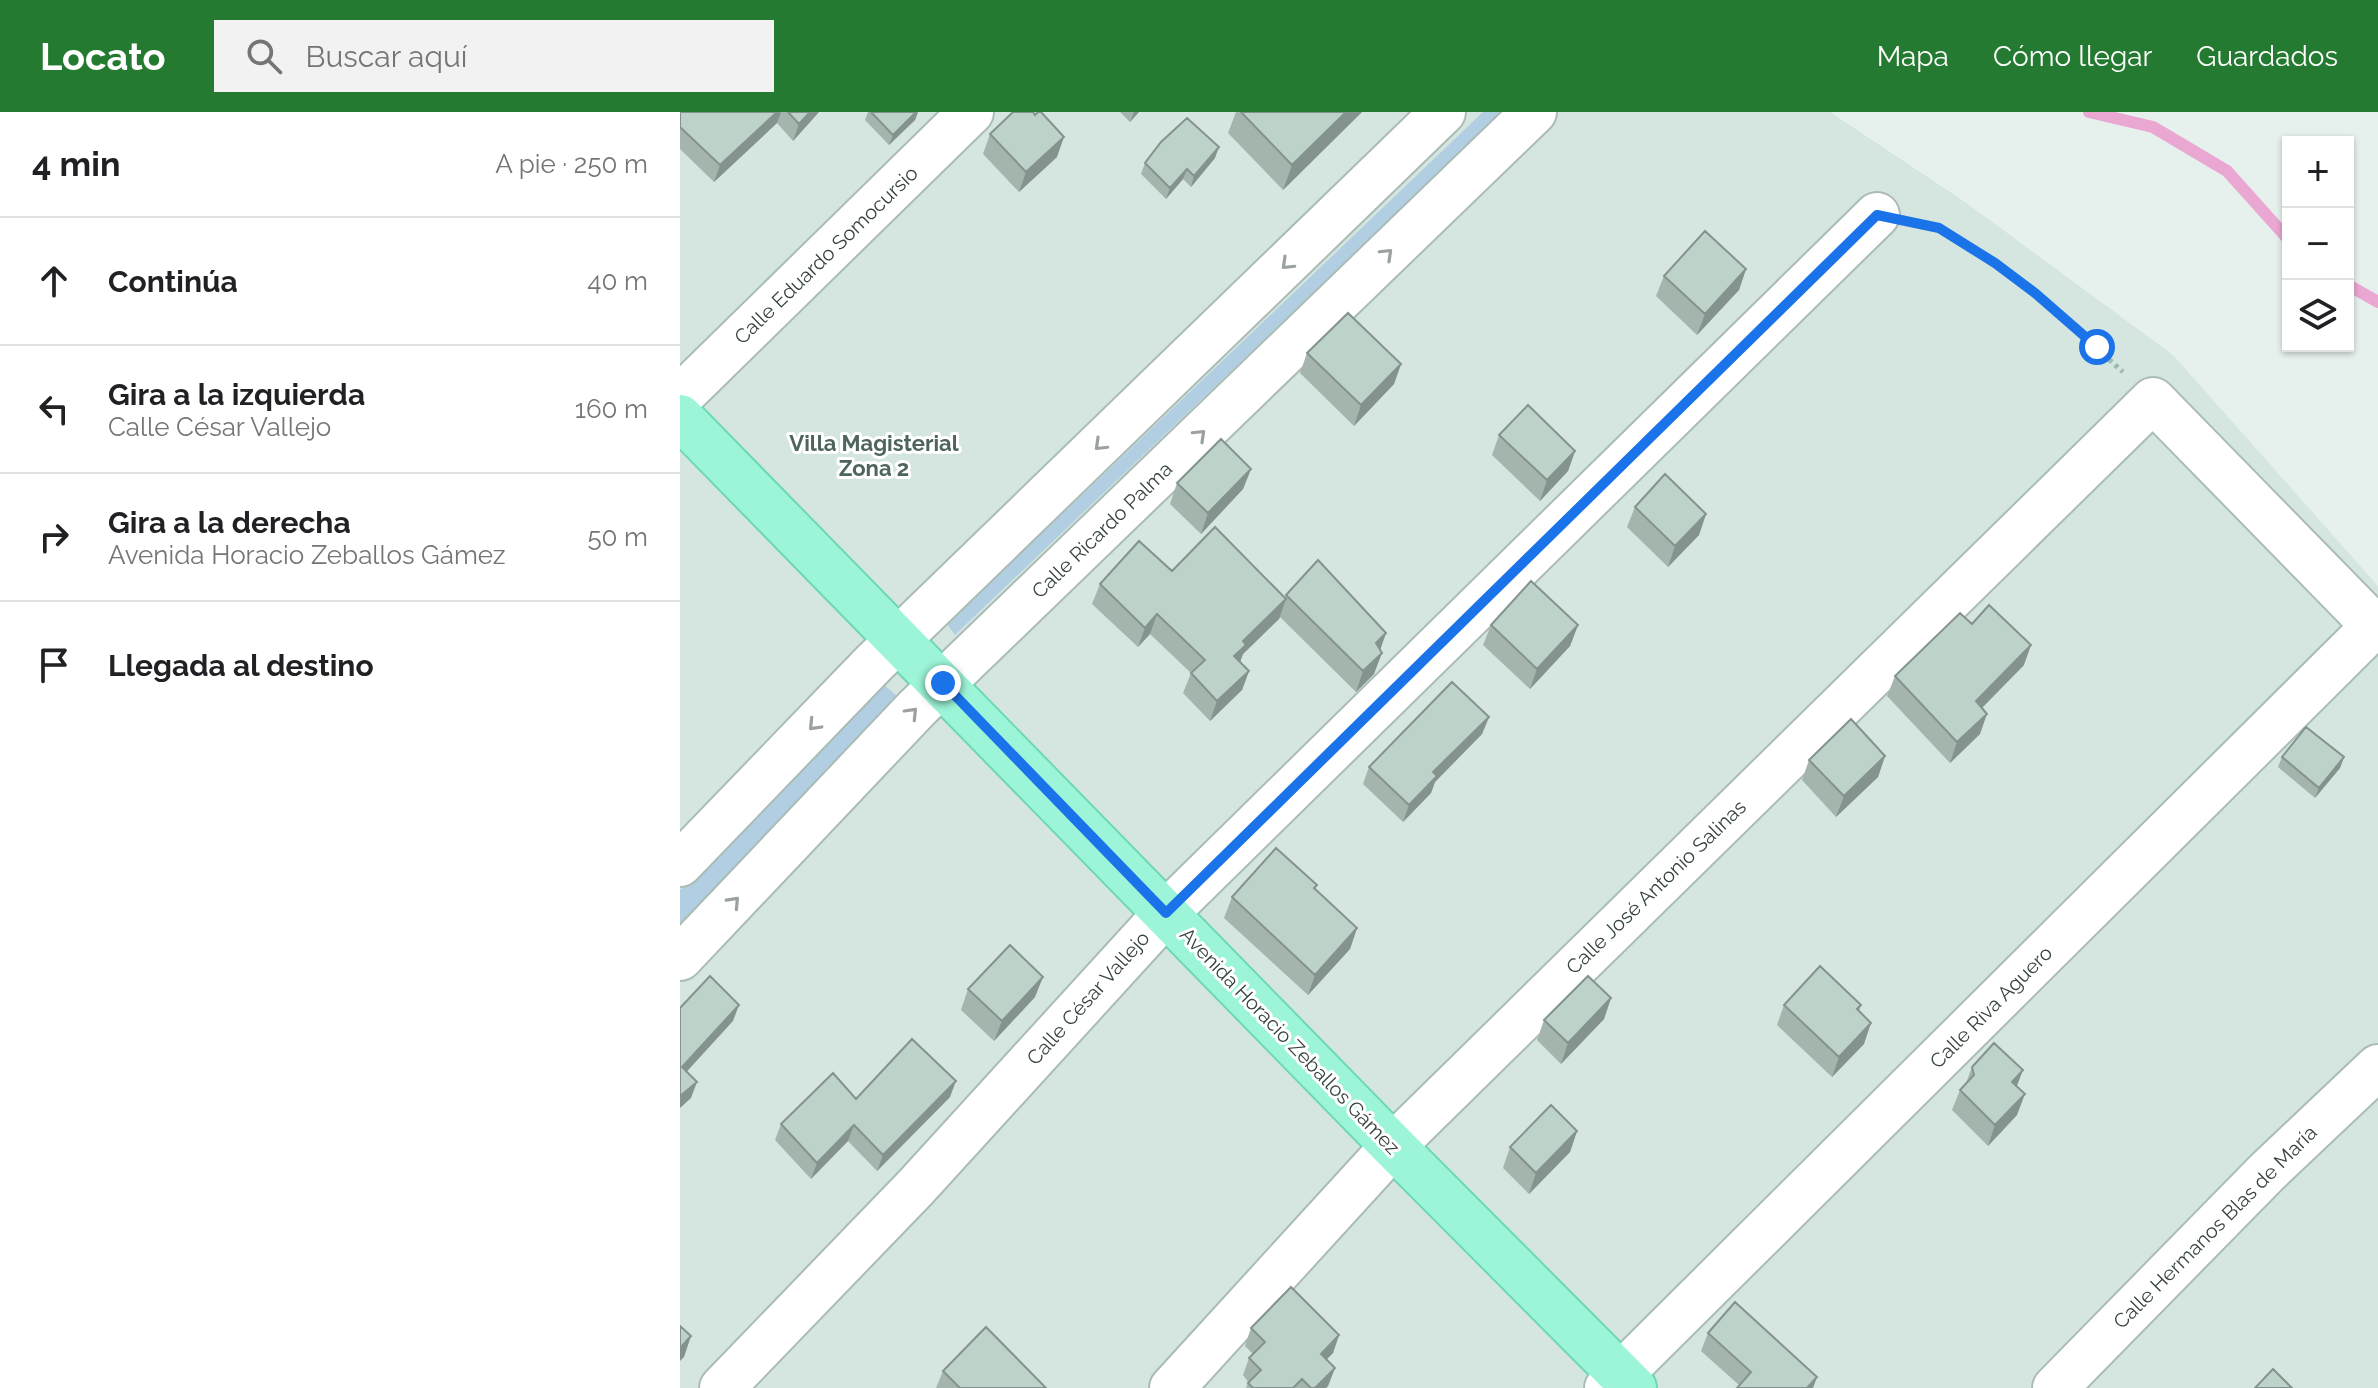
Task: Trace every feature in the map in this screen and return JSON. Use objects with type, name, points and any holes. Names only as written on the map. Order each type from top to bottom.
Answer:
[{"type":"main road","name":"Avenida Horacio Zeballos Gámez","points":[[680,417],[898,641],[943,683],[1621,1384]]},
{"type":"street","name":"Calle Eduardo Somocursio","points":[[680,397],[971,112]]},
{"type":"street","points":[[680,864],[874,663],[1443,112]]},
{"type":"street","name":"Calle Ricardo Palma","points":[[680,958],[943,683],[1534,112]]},
{"type":"street","name":"Calle César Vallejo","points":[[722,1388],[916,1187],[1166,913],[1877,215]]},
{"type":"street","points":[[2153,400],[2376,628]]},
{"type":"street","name":"Calle José Antonio Salinas","points":[[1172,1388],[1393,1146],[2153,400]]},
{"type":"street","name":"Calle Riva Aguero","points":[[1621,1384],[2376,628]]},
{"type":"street","name":"Calle Hermanos Blas de María","points":[[2055,1388],[2267,1172],[2378,1067]]},
{"type":"path","points":[[1877,215],[1939,228],[1995,263],[2076,329],[2153,400]]},
{"type":"shaded area","points":[[680,112],[1830,112],[1965,202],[2173,355],[2378,586],[2378,1388],[680,1388]]},
{"type":"shaded area","points":[[1483,112],[1502,112],[955,635],[947,624]]},
{"type":"shaded area","points":[[880,681],[899,698],[680,927],[680,890]]},
{"type":"building","points":[[680,112],[777,112],[720,165],[680,127]]},
{"type":"building","points":[[788,112],[810,112],[799,124]]},
{"type":"building","points":[[871,112],[916,112],[893,135]]},
{"type":"building","points":[[1013,112],[1033,112],[1035,115],[1041,112],[1064,137],[1026,172],[990,134]]},
{"type":"building","points":[[1241,112],[1346,112],[1292,165]]},
{"type":"building","points":[[1187,118],[1219,147],[1194,176],[1187,169],[1170,188],[1145,163],[1161,142]]},
{"type":"building","points":[[1705,231],[1746,269],[1705,314],[1664,276]]},
{"type":"building","points":[[1348,313],[1401,364],[1361,405],[1307,353]]},
{"type":"building","points":[[1528,405],[1575,451],[1547,480],[1499,435]]},
{"type":"building","points":[[1221,439],[1251,469],[1208,513],[1177,483]]},
{"type":"building","points":[[1665,474],[1706,514],[1675,546],[1635,507]]},
{"type":"building","points":[[1215,527],[1286,599],[1243,641],[1246,645],[1234,656],[1249,671],[1217,701],[1191,673],[1205,660],[1157,614],[1145,628],[1100,584],[1139,541],[1172,571]]},
{"type":"building","points":[[1318,560],[1386,633],[1376,643],[1382,653],[1363,671],[1286,595]]},
{"type":"building","points":[[1531,581],[1578,625],[1537,669],[1491,625]]},
{"type":"building","points":[[1989,605],[2031,645],[1976,701],[1987,714],[1957,742],[1895,676],[1960,613],[1972,624]]},
{"type":"building","points":[[1452,682],[1489,717],[1433,772],[1437,776],[1409,805],[1369,767]]},
{"type":"building","points":[[1851,719],[1885,756],[1844,796],[1809,760]]},
{"type":"building","points":[[2306,727],[2344,757],[2319,788],[2282,757]]},
{"type":"building","points":[[1276,848],[1317,885],[1314,888],[1357,928],[1315,975],[1232,897]]},
{"type":"building","points":[[1010,945],[1043,977],[1002,1021],[968,989]]},
{"type":"building","points":[[1820,966],[1861,1005],[1857,1009],[1871,1023],[1839,1057],[1784,1005]]},
{"type":"building","points":[[710,976],[739,1005],[682,1067],[697,1082],[680,1096],[680,1008]]},
{"type":"building","points":[[1588,976],[1611,998],[1568,1043],[1544,1020]]},
{"type":"building","points":[[912,1039],[956,1081],[883,1155],[854,1125],[817,1163],[781,1124],[833,1073],[856,1099]]},
{"type":"building","points":[[1994,1043],[2023,1070],[2012,1082],[2025,1094],[1995,1125],[1960,1090],[1974,1075],[1972,1067]]},
{"type":"building","points":[[1551,1105],[1577,1131],[1536,1173],[1510,1147]]},
{"type":"building","points":[[1291,1287],[1339,1335],[1321,1354],[1335,1368],[1315,1388],[1302,1379],[1293,1388],[1253,1388],[1248,1383],[1261,1370],[1249,1358],[1265,1342],[1251,1328]]},
{"type":"building","points":[[1735,1302],[1817,1377],[1807,1388],[1737,1388],[1751,1372],[1708,1333]]},
{"type":"building","points":[[680,1326],[691,1336],[680,1348]]},
{"type":"building","points":[[986,1327],[1046,1388],[960,1388],[943,1371]]},
{"type":"building","points":[[2273,1369],[2292,1388],[2255,1388]]},
{"type":"waterway","points":[[2089,112],[2153,127],[2227,171],[2282,232]]},
{"type":"waterway","points":[[2354,288],[2378,302]]},
{"type":"district","name":"Villa Magisterial Zona 2","points":[[874,456]]},
{"type":"route","points":[[943,683],[1166,913],[1877,215],[1939,228],[1995,263],[2035,293],[2097,347]]}]
